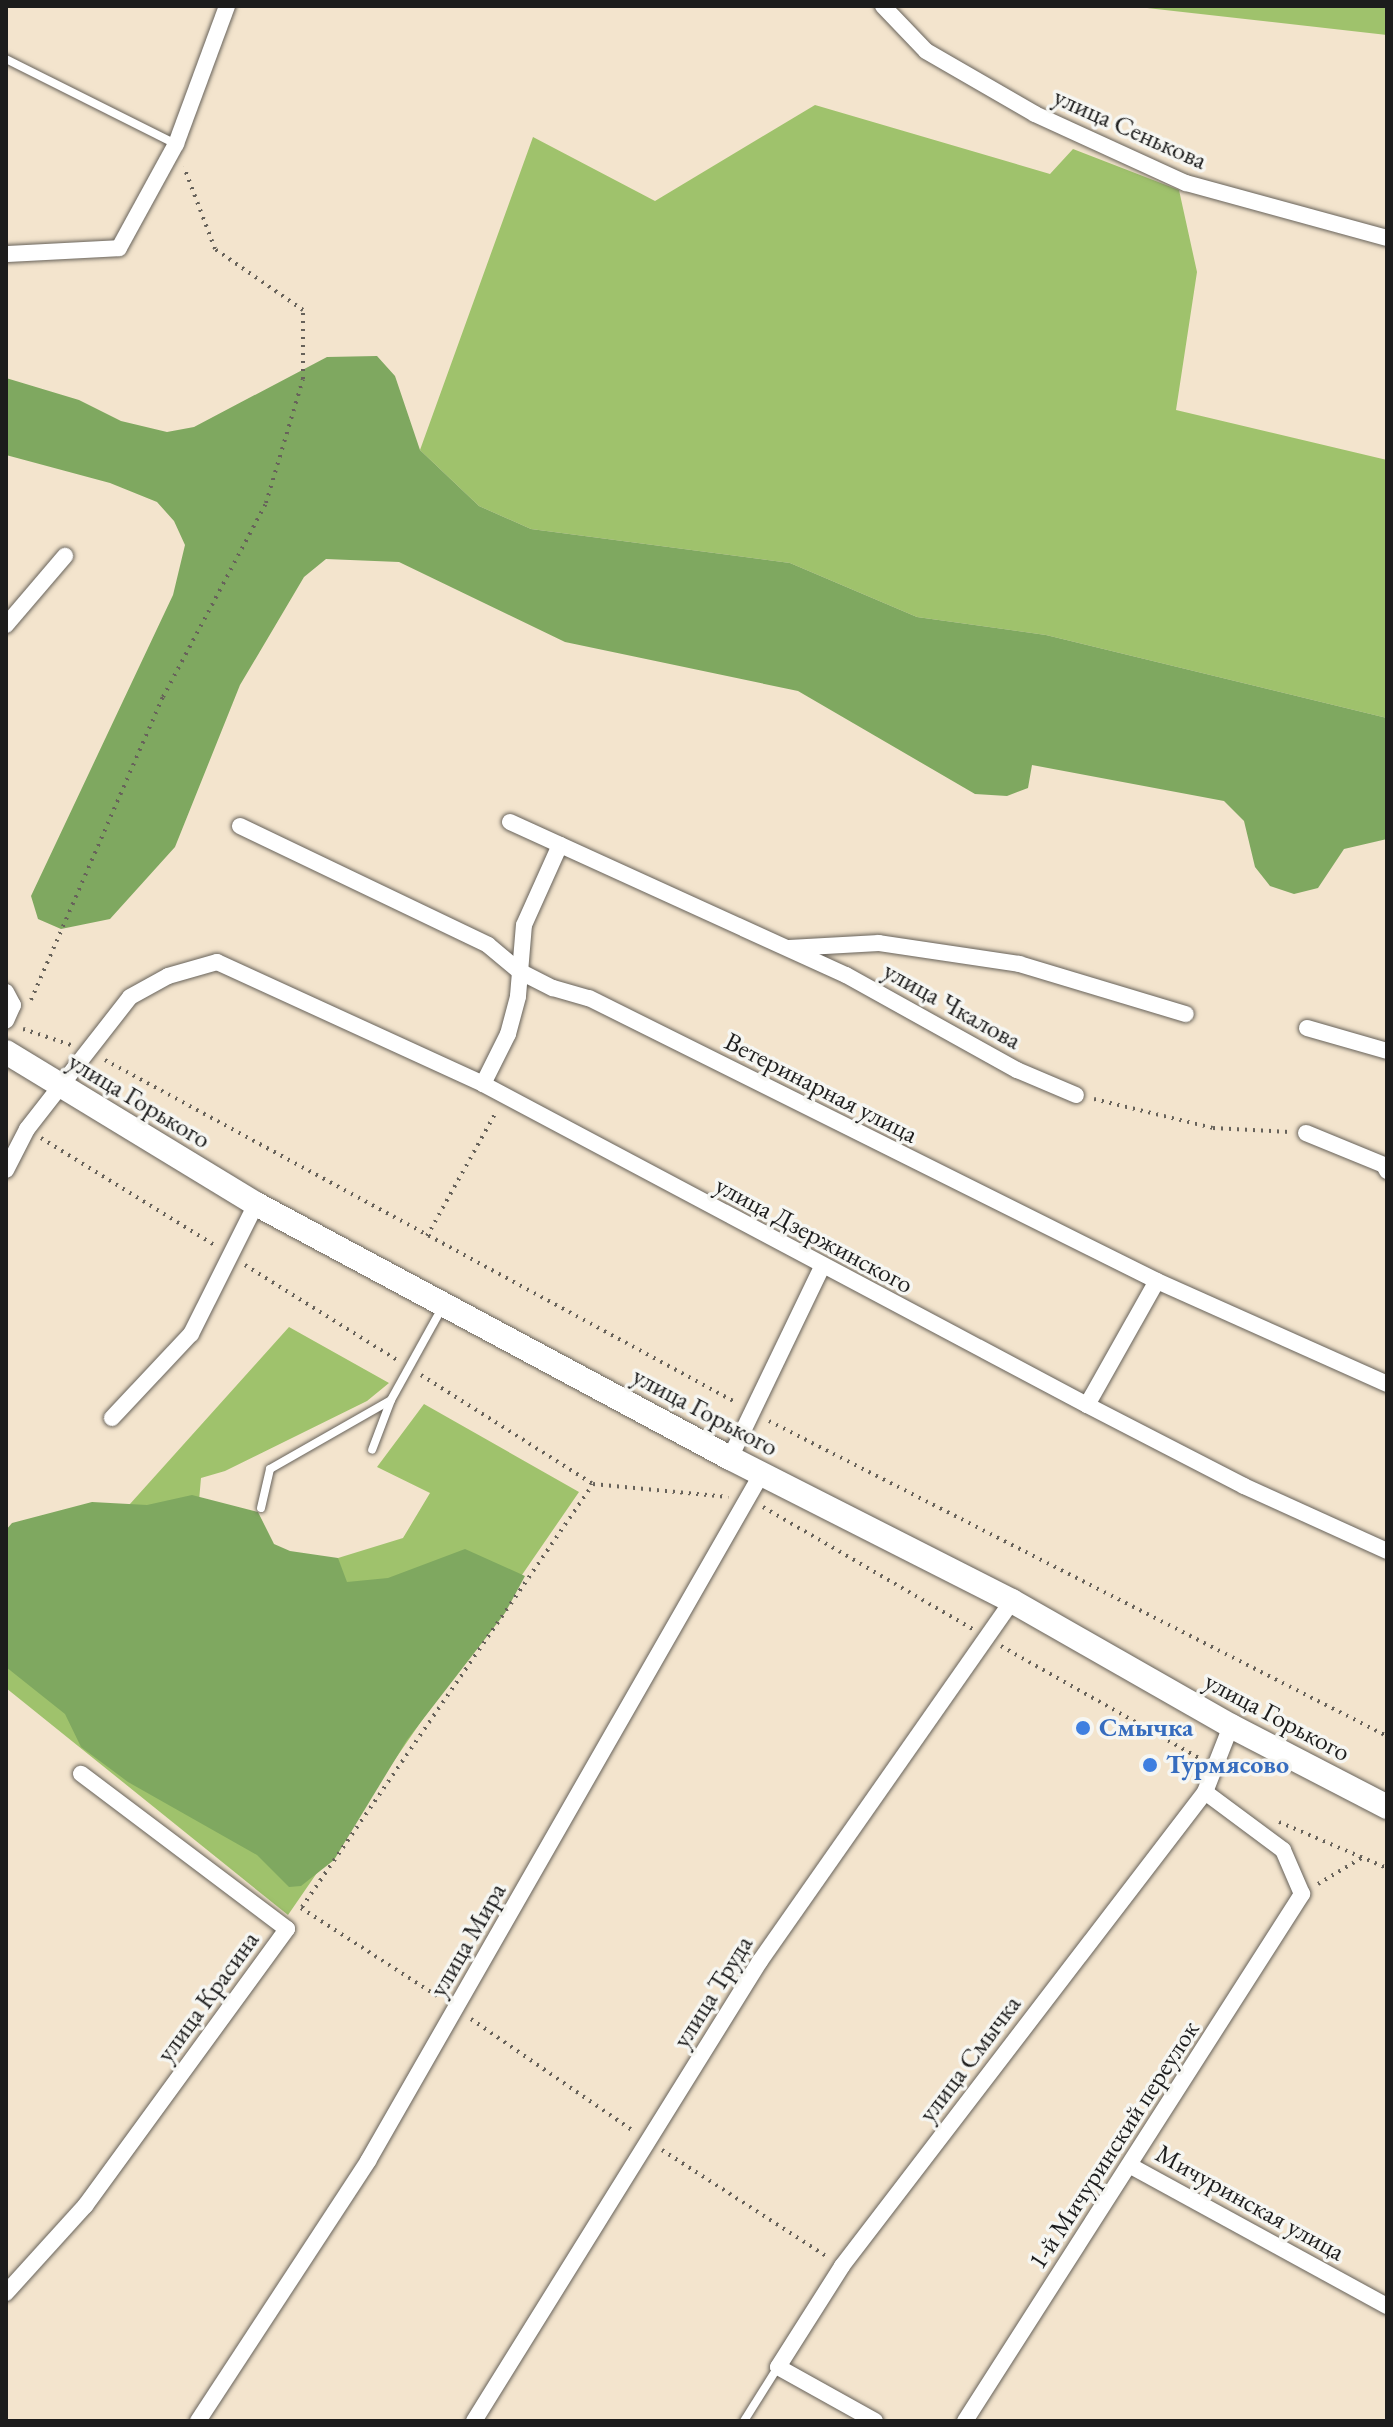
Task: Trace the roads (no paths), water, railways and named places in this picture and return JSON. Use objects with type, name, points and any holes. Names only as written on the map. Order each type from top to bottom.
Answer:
[{"type":"main road","name":"улица Горького","points":[[6,1052],[256,1204],[730,1458],[1012,1601],[1231,1726],[1386,1804]]},
{"type":"street","points":[[6,254],[119,248],[176,144],[227,6]]},
{"type":"street","name":"улица Сенькова","points":[[883,6],[926,51],[1048,121],[1186,183],[1387,238]]},
{"type":"street","points":[[6,625],[65,556]]},
{"type":"street","name":"улица Чкалова","points":[[510,822],[846,975],[1017,1070],[1076,1095]]},
{"type":"street","name":"Ветеринарная улица","points":[[240,826],[488,945],[519,971],[553,988],[589,998],[1157,1281],[1387,1384]]},
{"type":"street","points":[[483,1084],[508,1034],[518,996],[524,925],[560,845]]},
{"type":"street","points":[[786,948],[879,943],[1019,964],[1186,1014]]},
{"type":"street","name":"улица Дзержинского","points":[[59,1085],[130,997],[168,976],[217,962],[483,1084],[822,1267],[1087,1405],[1244,1486],[1387,1551]]},
{"type":"street","points":[[6,992],[13,1005],[12,1024]]},
{"type":"street","points":[[1307,1028],[1387,1051]]},
{"type":"street","points":[[6,1170],[27,1129],[59,1085]]},
{"type":"street","points":[[1306,1133],[1386,1163]]},
{"type":"street","points":[[112,1418],[191,1334],[256,1204]]},
{"type":"street","points":[[730,1458],[822,1267]]},
{"type":"street","points":[[1087,1405],[1157,1281]]},
{"type":"street","name":"улица Мира","points":[[198,2421],[368,2161],[762,1473]]},
{"type":"street","name":"улица Труда","points":[[474,2421],[760,1961],[1012,1601]]},
{"type":"street","name":"улица Смычка","points":[[778,2367],[842,2266],[1205,1792],[1231,1726]]},
{"type":"street","name":"улица Красина","points":[[6,2293],[85,2206],[287,1929],[81,1774]]},
{"type":"street","name":"1-й Мичуринский переулок","points":[[965,2421],[1131,2166],[1302,1894],[1283,1850],[1205,1792]]},
{"type":"street","name":"Мичуринская улица","points":[[1131,2166],[1387,2306]]},
{"type":"street","points":[[778,2367],[875,2421]]},
{"type":"lane","points":[[6,59],[176,144]]},
{"type":"lane","points":[[372,1450],[391,1400],[444,1304]]},
{"type":"lane","points":[[261,1508],[270,1469],[391,1400]]},
{"type":"lane","name":"улица Смычка","points":[[744,2421],[778,2367]]},
{"type":"place","name":"Смычка","points":[[1083,1728]]},
{"type":"place","name":"Турмясово","points":[[1150,1765]]}]
